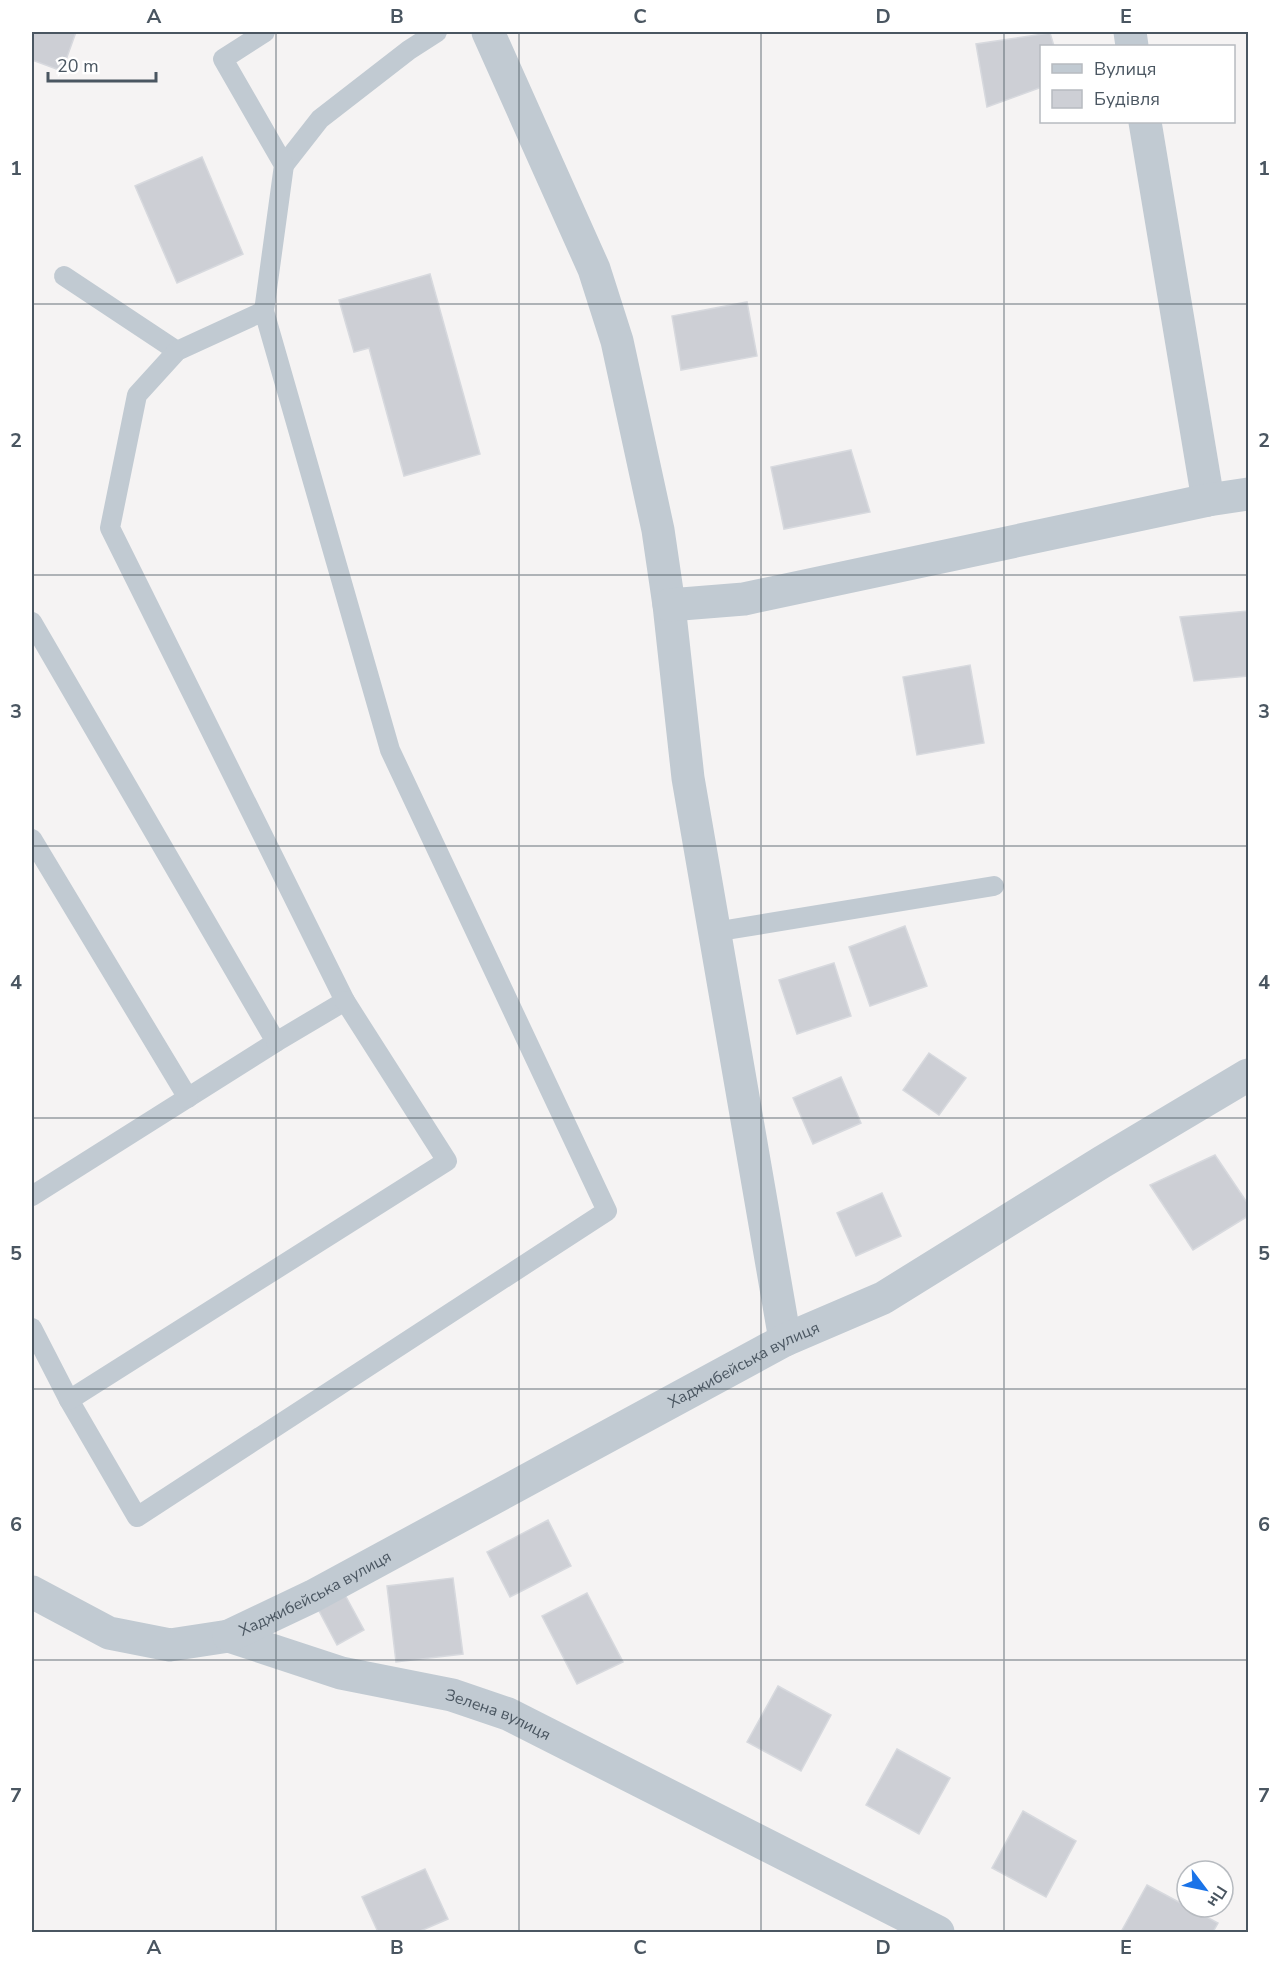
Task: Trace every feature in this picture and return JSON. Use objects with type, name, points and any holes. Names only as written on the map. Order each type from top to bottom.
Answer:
[{"type":"street","points":[[488,32],[589,258],[617,341],[658,530],[669,605],[688,778],[785,1340]]},
{"type":"street","points":[[1145,123],[1208,500]]},
{"type":"street","points":[[669,605],[744,599],[1208,500],[1248,494]]},
{"type":"street","name":"Хаджибейська вулиця","points":[[229,1636],[313,1596],[785,1340],[884,1298],[1102,1162],[1248,1076]]},
{"type":"street","name":"Зелена вулиця","points":[[32,1592],[109,1633],[170,1645],[229,1636],[341,1673],[452,1695],[508,1714],[938,1932]]},
{"type":"lane","points":[[265,32],[223,59],[284,165]]},
{"type":"lane","points":[[32,1328],[69,1400],[137,1517],[607,1211],[390,750],[264,310],[284,165],[320,119],[409,50],[437,32]]},
{"type":"lane","points":[[64,276],[177,351]]},
{"type":"lane","points":[[69,1400],[447,1161],[345,1001],[110,528],[137,395],[177,351],[264,310]]},
{"type":"lane","points":[[32,622],[276,1042]]},
{"type":"lane","points":[[32,839],[188,1098]]},
{"type":"lane","points":[[714,932],[994,886]]},
{"type":"lane","points":[[32,1196],[345,1001]]},
{"type":"building","points":[[32,32],[76,32],[62,71],[32,60]]},
{"type":"building","points":[[1050,33],[1054,45],[1040,45],[1040,88],[987,107],[976,44]]},
{"type":"building","points":[[202,157],[243,254],[177,283],[135,186]]},
{"type":"building","points":[[430,274],[480,454],[404,476],[369,348],[354,352],[339,300]]},
{"type":"building","points":[[747,302],[757,356],[681,370],[672,316]]},
{"type":"building","points":[[851,450],[870,512],[784,529],[771,467]]},
{"type":"building","points":[[1248,611],[1248,676],[1194,681],[1180,617]]},
{"type":"building","points":[[970,665],[984,743],[917,755],[903,677]]},
{"type":"building","points":[[905,926],[927,986],[870,1006],[849,947]]},
{"type":"building","points":[[834,963],[851,1016],[797,1034],[779,980]]},
{"type":"building","points":[[929,1053],[966,1078],[939,1115],[903,1090]]},
{"type":"building","points":[[841,1077],[861,1123],[813,1144],[793,1098]]},
{"type":"building","points":[[1215,1155],[1248,1204],[1248,1216],[1193,1250],[1150,1185]]},
{"type":"building","points":[[882,1193],[901,1236],[856,1256],[837,1213]]},
{"type":"building","points":[[548,1520],[571,1566],[510,1597],[487,1552]]},
{"type":"building","points":[[453,1578],[463,1654],[396,1662],[387,1586]]},
{"type":"building","points":[[344,1593],[364,1630],[337,1645],[317,1607]]},
{"type":"building","points":[[587,1593],[623,1662],[577,1684],[542,1616]]},
{"type":"building","points":[[778,1686],[831,1715],[801,1771],[747,1742]]},
{"type":"building","points":[[897,1749],[950,1778],[919,1834],[866,1805]]},
{"type":"building","points":[[1023,1811],[1076,1841],[1046,1897],[992,1868]]},
{"type":"building","points":[[425,1869],[448,1919],[418,1932],[378,1932],[362,1897]]},
{"type":"building","points":[[1147,1885],[1175,1900],[1175,1919],[1211,1919],[1218,1923],[1213,1932],[1121,1932]]}]
